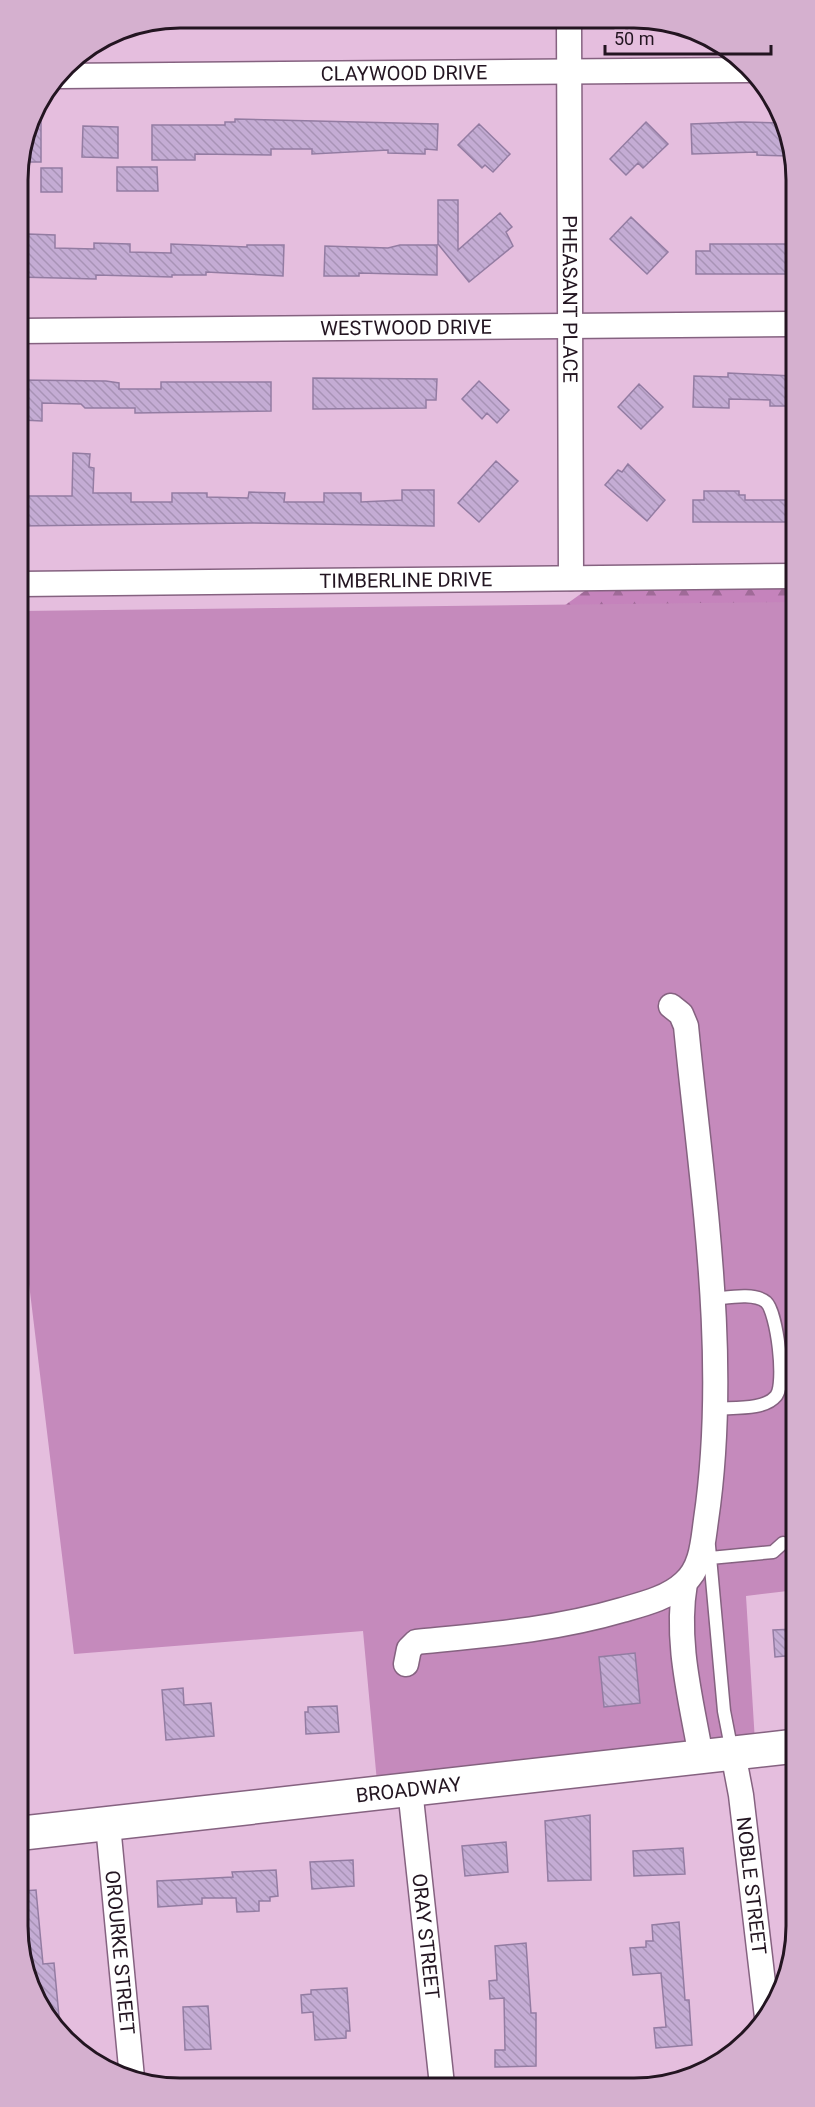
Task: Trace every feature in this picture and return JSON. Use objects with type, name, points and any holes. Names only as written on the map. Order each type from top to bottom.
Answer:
[{"type":"street","name":"PHEASANT PLACE","points":[[569,28],[572,324],[571,578]]},
{"type":"street","name":"CLAYWOOD DRIVE","points":[[70,76],[739,70]]},
{"type":"street","name":"WESTWOOD DRIVE","points":[[29,331],[572,324],[786,324]]},
{"type":"street","name":"TIMBERLINE DRIVE","points":[[29,584],[786,576]]},
{"type":"street","points":[[406,1664],[409,1649],[416,1642],[533,1631],[582,1622],[659,1598],[685,1583],[696,1568],[701,1551],[712,1475],[710,1260],[686,1026],[681,1014],[671,1006]]},
{"type":"street","points":[[685,1583],[680,1609],[681,1641],[701,1757]]},
{"type":"street","name":"BROADWAY","points":[[28,1833],[786,1747]]},
{"type":"street","name":"NOBLE STREET","points":[[733,1753],[741,1795],[765,2004]]},
{"type":"street","name":"ORAY STREET","points":[[410,1790],[441,2078]]},
{"type":"street","name":"OROURKE STREET","points":[[108,1825],[131,2070]]},
{"type":"lane","points":[[711,1299],[750,1297],[765,1300],[773,1311],[782,1384],[776,1396],[762,1405],[713,1409]]},
{"type":"lane","points":[[707,1511],[724,1712],[733,1753]]},
{"type":"lane","points":[[710,1558],[773,1551],[783,1542]]},
{"type":"green space","points":[[786,587],[786,668],[554,613],[589,588]]},
{"type":"shaded area","points":[[786,602],[786,1591],[746,1596],[755,1742],[377,1782],[363,1631],[74,1654],[28,1279],[29,611]]},
{"type":"building","points":[[235,119],[438,124],[437,150],[425,149],[425,154],[388,153],[388,150],[312,154],[312,149],[271,149],[271,155],[195,154],[195,160],[152,160],[152,125],[225,125],[225,122],[235,122]]},
{"type":"building","points":[[41,120],[41,162],[30,162]]},
{"type":"building","points":[[646,122],[668,144],[643,168],[638,163],[626,175],[610,159]]},
{"type":"building","points":[[775,123],[784,156],[757,155],[757,152],[692,154],[691,124]]},
{"type":"building","points":[[479,124],[510,154],[493,172],[485,165],[482,168],[458,145]]},
{"type":"building","points":[[83,126],[118,127],[118,158],[82,157]]},
{"type":"building","points":[[117,167],[157,167],[158,191],[117,191]]},
{"type":"building","points":[[41,168],[62,168],[62,192],[41,192]]},
{"type":"building","points":[[438,200],[458,200],[458,250],[500,213],[512,227],[506,232],[513,246],[469,282],[438,244]]},
{"type":"building","points":[[631,217],[668,252],[647,274],[610,239]]},
{"type":"building","points":[[29,234],[55,235],[55,248],[94,249],[94,243],[130,244],[130,252],[171,253],[171,244],[247,247],[247,245],[284,245],[283,276],[206,272],[206,275],[172,275],[172,277],[96,275],[96,279],[29,277]]},
{"type":"building","points":[[710,244],[786,244],[786,274],[696,274],[696,251],[710,251]]},
{"type":"building","points":[[400,245],[437,245],[437,275],[359,273],[359,276],[324,276],[325,246],[388,248]]},
{"type":"building","points":[[728,373],[786,376],[786,406],[770,406],[770,400],[729,399],[729,408],[693,407],[694,376],[728,377]]},
{"type":"building","points":[[313,378],[437,379],[436,400],[426,400],[426,408],[313,409]]},
{"type":"building","points":[[29,380],[106,381],[119,383],[119,389],[161,389],[161,382],[271,382],[271,411],[135,413],[135,408],[85,408],[81,404],[42,403],[42,421],[29,420]]},
{"type":"building","points":[[479,381],[509,410],[497,423],[487,413],[482,419],[462,399]]},
{"type":"building","points":[[639,384],[663,407],[641,429],[618,407]]},
{"type":"building","points":[[73,453],[90,454],[89,467],[94,468],[93,493],[131,493],[131,502],[172,502],[172,493],[207,493],[207,497],[248,498],[249,492],[285,493],[284,502],[324,502],[324,493],[361,493],[361,502],[402,500],[402,490],[434,490],[434,526],[251,523],[29,526],[29,496],[72,496]]},
{"type":"building","points":[[496,461],[518,481],[479,522],[458,503]]},
{"type":"building","points":[[628,464],[665,500],[647,521],[605,485],[618,470],[622,472]]},
{"type":"building","points":[[704,491],[739,491],[739,495],[745,495],[745,500],[786,500],[786,522],[693,522],[693,500],[704,500]]},
{"type":"building","points":[[786,1629],[786,1656],[775,1657],[773,1630]]},
{"type":"building","points":[[635,1653],[640,1703],[604,1707],[599,1657]]},
{"type":"building","points":[[183,1688],[184,1705],[211,1703],[214,1736],[166,1740],[162,1690]]},
{"type":"building","points":[[337,1706],[339,1732],[306,1734],[305,1712],[308,1712],[308,1707]]},
{"type":"building","points":[[590,1815],[591,1880],[548,1881],[545,1821]]},
{"type":"building","points":[[506,1842],[508,1872],[465,1876],[462,1846]]},
{"type":"building","points":[[683,1848],[685,1874],[634,1876],[633,1851]]},
{"type":"building","points":[[353,1860],[354,1886],[312,1889],[310,1862]]},
{"type":"building","points":[[276,1870],[278,1896],[270,1897],[270,1901],[259,1901],[259,1911],[237,1912],[236,1898],[202,1898],[202,1904],[158,1907],[157,1881],[233,1877],[232,1872]]},
{"type":"building","points":[[36,1890],[43,1964],[54,1963],[59,2018],[40,1985],[34,1966],[28,1927],[28,1891]]},
{"type":"building","points":[[679,1922],[685,2000],[689,2000],[692,2045],[656,2048],[654,2028],[666,2027],[661,1973],[633,1975],[630,1948],[646,1947],[646,1941],[653,1941],[652,1925]]},
{"type":"building","points":[[526,1943],[531,2013],[536,2013],[536,2066],[495,2067],[495,2050],[505,2050],[504,1998],[490,1999],[489,1981],[497,1980],[495,1946]]},
{"type":"building","points":[[347,1988],[350,2031],[346,2031],[346,2038],[315,2040],[313,2012],[302,2013],[301,1995],[311,1994],[311,1990]]},
{"type":"building","points":[[208,2006],[211,2049],[185,2050],[183,2007]]}]
